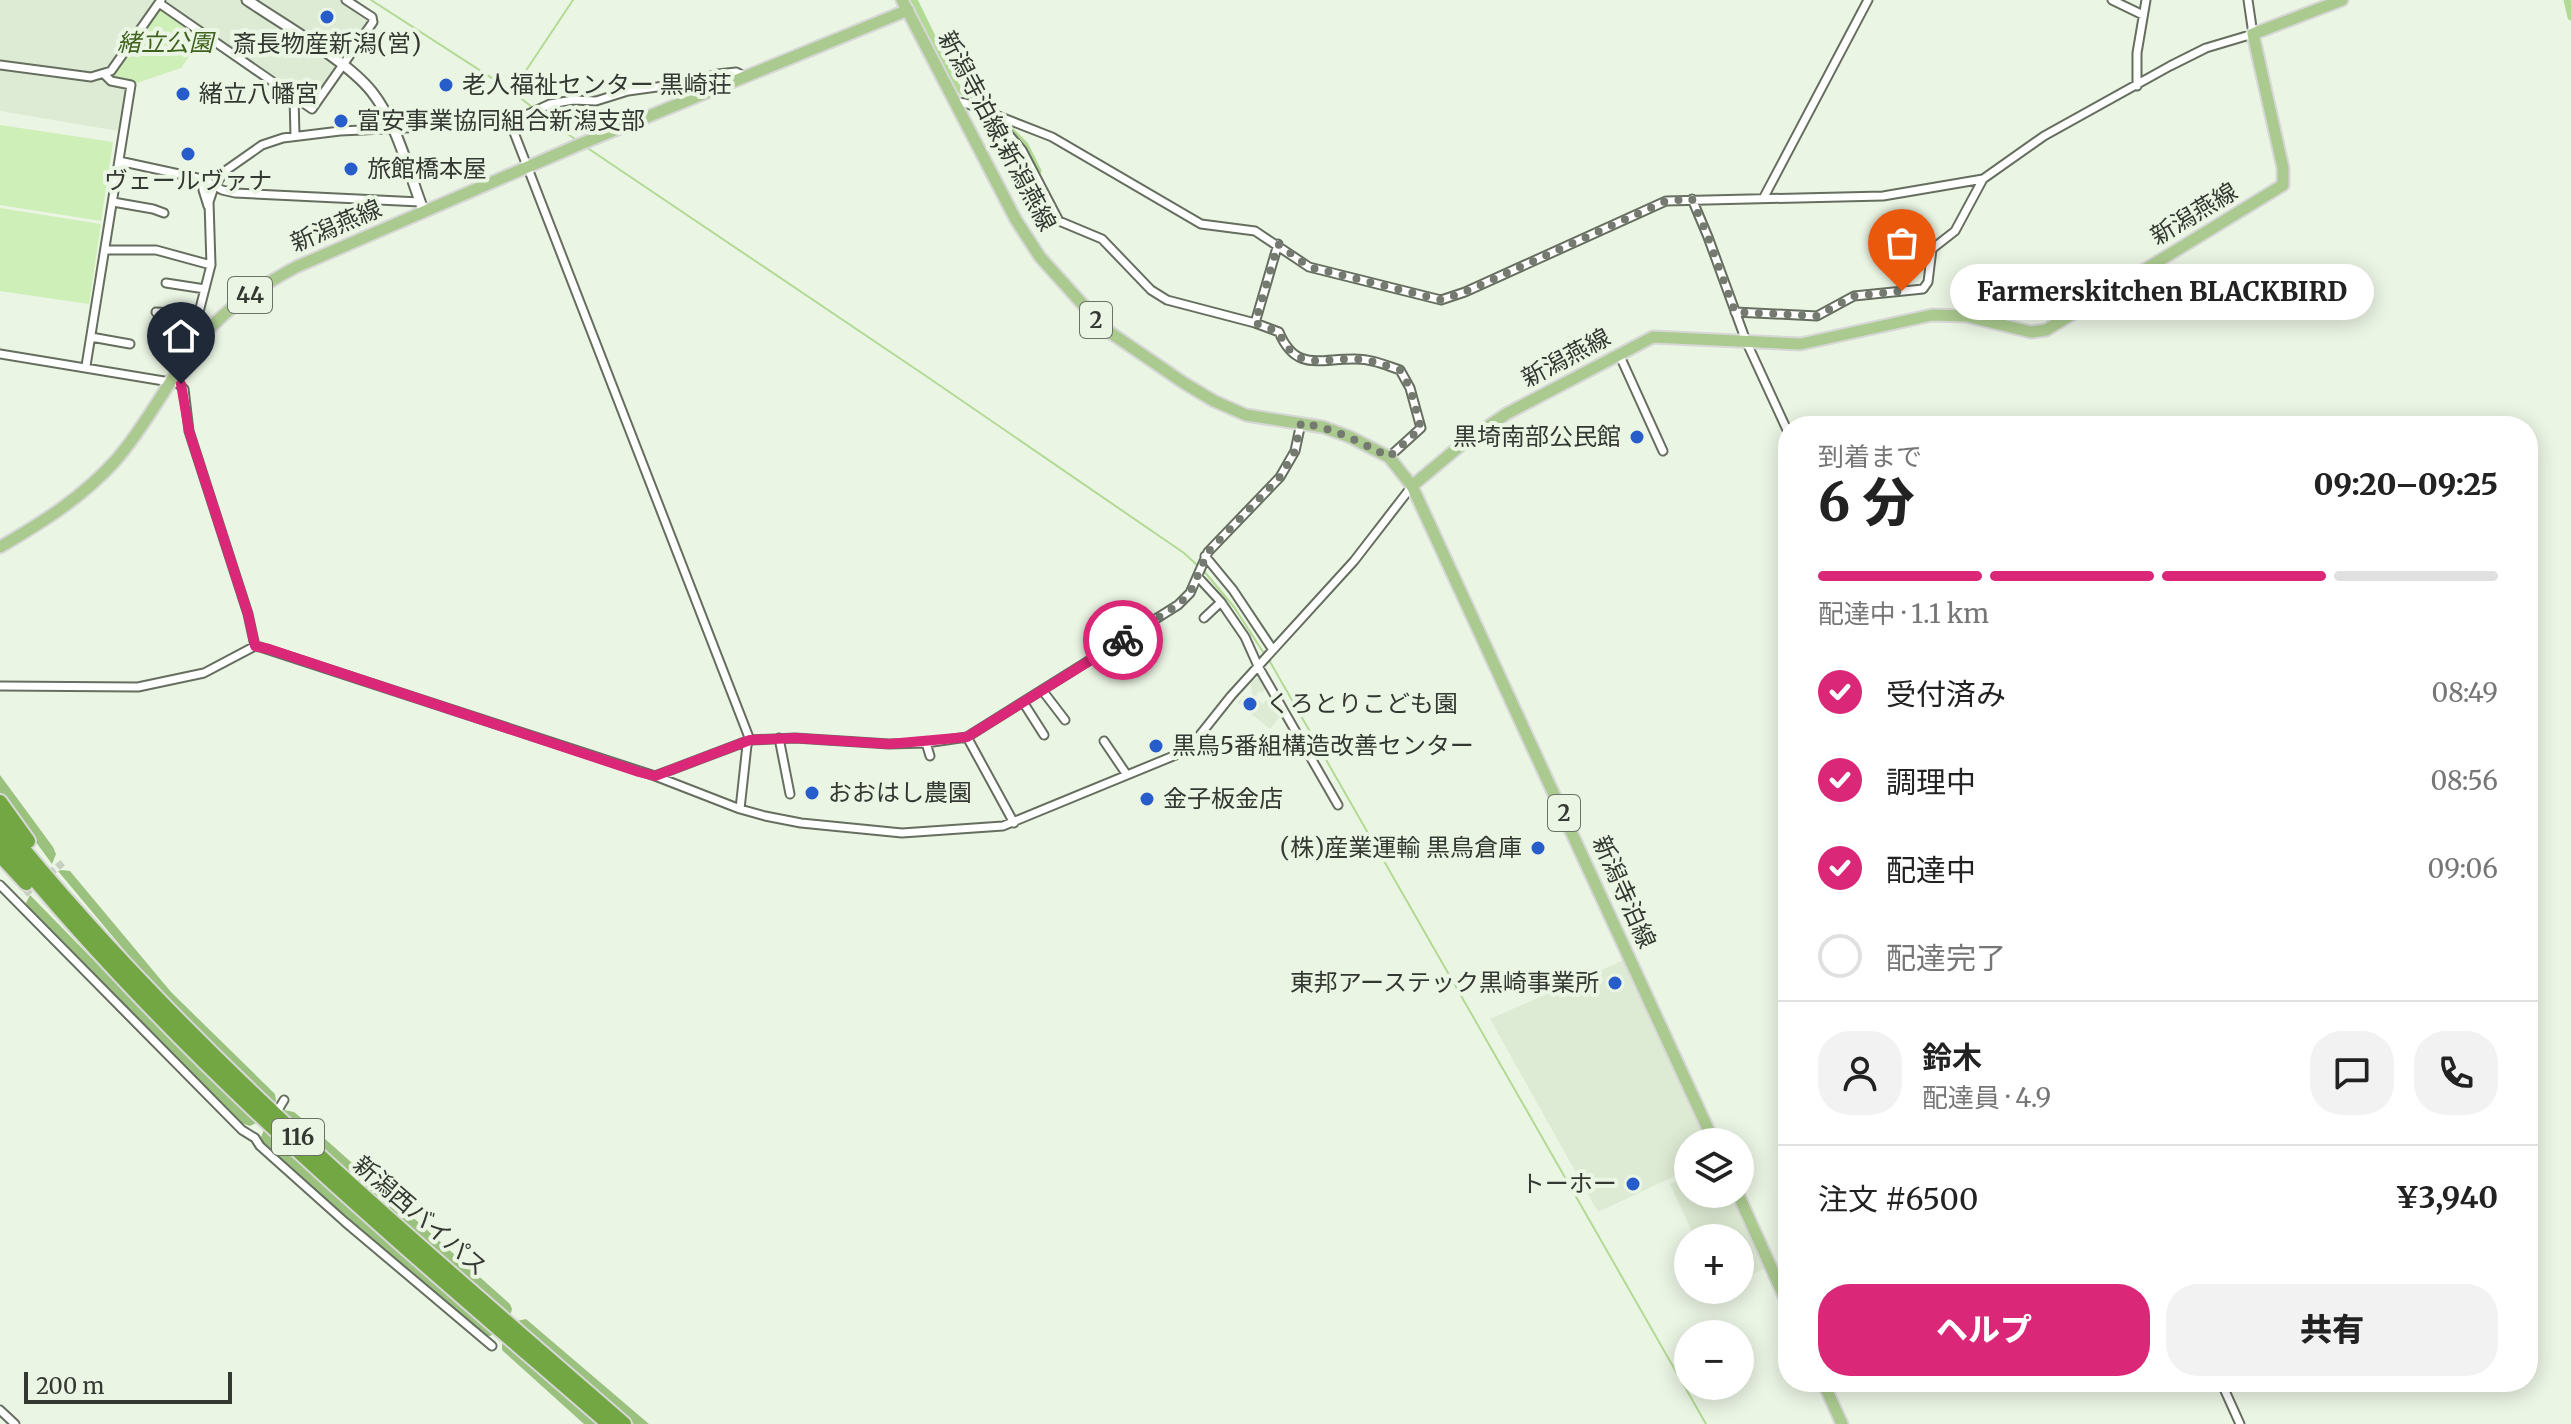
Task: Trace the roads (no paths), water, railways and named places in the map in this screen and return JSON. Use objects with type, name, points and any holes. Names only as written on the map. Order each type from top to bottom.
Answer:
[{"type":"highway","points":[[0,802],[108,954]]},
{"type":"highway","name":"新潟西バイパス","points":[[0,821],[151,1009],[258,1115],[609,1424]]},
{"type":"highway","name":"新潟西バイパス","points":[[0,837],[108,954],[296,1136],[624,1424]]},
{"type":"highway","points":[[0,855],[57,916],[108,954]]},
{"type":"main road","points":[[2253,34],[2342,0]]},
{"type":"main road","name":"新潟燕線","points":[[0,547],[47,520],[100,476],[135,436],[206,332],[256,291],[296,267],[422,207],[528,168],[746,77],[905,5]]},
{"type":"main road","name":"新潟寺泊線;新潟燕線","points":[[905,5],[1028,240],[1105,329],[1214,401],[1246,415],[1323,427],[1350,437],[1389,457],[1412,486]]},
{"type":"main road","name":"新潟燕線","points":[[1412,486],[1484,428],[1653,337],[1801,344],[1932,315],[1966,316],[2031,332],[2046,330],[2283,185],[2285,177],[2253,34]]},
{"type":"main road","name":"新潟寺泊線","points":[[1412,486],[1708,1128]]},
{"type":"main road","points":[[1744,1208],[1778,1283]]},
{"type":"main road","points":[[1828,1392],[1842,1424]]},
{"type":"street","points":[[119,161],[202,179],[214,187],[235,193],[422,207],[392,128],[374,94],[343,66],[247,0]]},
{"type":"street","points":[[0,65],[91,77],[105,75],[111,71],[160,1],[312,109],[373,22],[372,17],[346,0]]},
{"type":"street","points":[[1764,197],[1868,0]]},
{"type":"street","points":[[2112,0],[2143,15]]},
{"type":"street","points":[[2137,86],[2137,53],[2146,0]]},
{"type":"street","points":[[956,102],[1056,140],[1201,224],[1255,231],[1309,267],[1441,300],[1666,201],[1883,196],[1983,179],[2044,136],[2206,48],[2253,34],[2248,0]]},
{"type":"street","points":[[206,332],[198,321],[198,314],[211,265],[209,209],[214,187],[225,171],[262,145],[295,136],[508,117],[573,100],[596,101],[628,91],[686,83],[718,74],[736,72],[746,77]]},
{"type":"street","points":[[86,366],[131,85],[111,81],[105,75]]},
{"type":"street","points":[[294,96],[295,136]]},
{"type":"street","points":[[991,114],[1022,150],[1059,221],[1102,239],[1151,290],[1167,300],[1279,332],[1283,342],[1302,360],[1353,359],[1400,370],[1410,388],[1421,428],[1389,457]]},
{"type":"street","points":[[508,117],[750,740]]},
{"type":"street","points":[[202,179],[209,209]]},
{"type":"street","points":[[1735,312],[1817,316],[1854,296],[1923,289],[1928,282],[1932,249],[1955,231],[1983,179]]},
{"type":"street","points":[[1692,199],[1746,341],[1781,416]]},
{"type":"street","points":[[113,202],[164,213]]},
{"type":"street","points":[[1255,323],[1278,244]]},
{"type":"street","points":[[106,250],[156,250],[211,265]]},
{"type":"street","points":[[166,283],[205,289]]},
{"type":"street","points":[[156,312],[198,314]]},
{"type":"street","points":[[91,337],[130,344]]},
{"type":"street","points":[[0,354],[171,380],[184,389],[189,431],[248,614],[255,646]]},
{"type":"street","points":[[1619,354],[1663,451]]},
{"type":"street","points":[[655,776],[750,740],[779,738],[882,744],[926,743],[967,737],[1178,605],[1190,593],[1204,559],[1216,542],[1280,477],[1295,451],[1301,423]]},
{"type":"street","points":[[0,686],[138,687],[204,673],[255,646],[655,776],[740,809],[801,823],[902,833],[1003,826],[1188,750],[1259,664],[1354,561],[1412,486]]},
{"type":"street","points":[[1204,559],[1233,590],[1272,651]]},
{"type":"street","points":[[1199,575],[1245,637],[1338,805]]},
{"type":"street","points":[[1204,618],[1221,602]]},
{"type":"street","points":[[1042,690],[1065,720]]},
{"type":"street","points":[[1023,702],[1044,735]]},
{"type":"street","points":[[967,737],[1014,823]]},
{"type":"street","points":[[779,738],[790,794]]},
{"type":"street","points":[[740,809],[750,740]]},
{"type":"street","points":[[1104,741],[1127,775]]},
{"type":"street","points":[[926,743],[930,756]]},
{"type":"street","points":[[0,885],[242,1130],[255,1138],[260,1146],[345,1222],[492,1346]]},
{"type":"street","points":[[17,903],[25,894]]},
{"type":"street","points":[[278,1110],[284,1100]]},
{"type":"street","points":[[255,1138],[262,1130]]},
{"type":"street","points":[[2226,1392],[2240,1424]]},
{"type":"street","points":[[0,1410],[15,1424]]},
{"type":"waterway","points":[[371,0],[512,91],[533,108]]},
{"type":"waterway","points":[[513,90],[573,0]]},
{"type":"waterway","points":[[914,0],[956,86],[982,108]]},
{"type":"waterway","points":[[2567,0],[2571,17]]},
{"type":"waterway","points":[[537,113],[578,141]]},
{"type":"waterway","points":[[999,119],[1025,145],[1038,171]]},
{"type":"waterway","points":[[586,147],[926,376],[1184,553],[1198,566]]},
{"type":"waterway","points":[[1203,570],[1234,607],[1265,655]]},
{"type":"waterway","points":[[1269,660],[1706,1424]]},
{"type":"tunnel","points":[[25,894],[65,861]]},
{"type":"place","name":"斎長物産新潟(営)","points":[[327,17]]},
{"type":"place","name":"老人福祉センター 黒崎荘","points":[[446,85]]},
{"type":"place","name":"緒立八幡宮","points":[[183,94]]},
{"type":"place","name":"富安事業協同組合新潟支部","points":[[341,121]]},
{"type":"place","name":"ヴェールヴァナ","points":[[188,154]]},
{"type":"place","name":"旅館橋本屋","points":[[351,169]]},
{"type":"place","name":"Farmerskitchen BLACKBIRD","points":[[1902,291]]},
{"type":"place","name":"黒埼南部公民館","points":[[1637,437]]},
{"type":"place","name":"くろとりこども園","points":[[1250,704]]},
{"type":"place","name":"黒鳥5番組構造改善センター","points":[[1156,746]]},
{"type":"place","name":"おおはし農園","points":[[812,793]]},
{"type":"place","name":"金子板金店","points":[[1147,799]]},
{"type":"place","name":"(株)産業運輸 黒鳥倉庫","points":[[1538,848]]},
{"type":"place","name":"東邦アーステック黒崎事業所","points":[[1615,983]]},
{"type":"place","name":"トーホー","points":[[1633,1184]]},
{"type":"park label","name":"緒立公園","points":[[165,43]]}]
